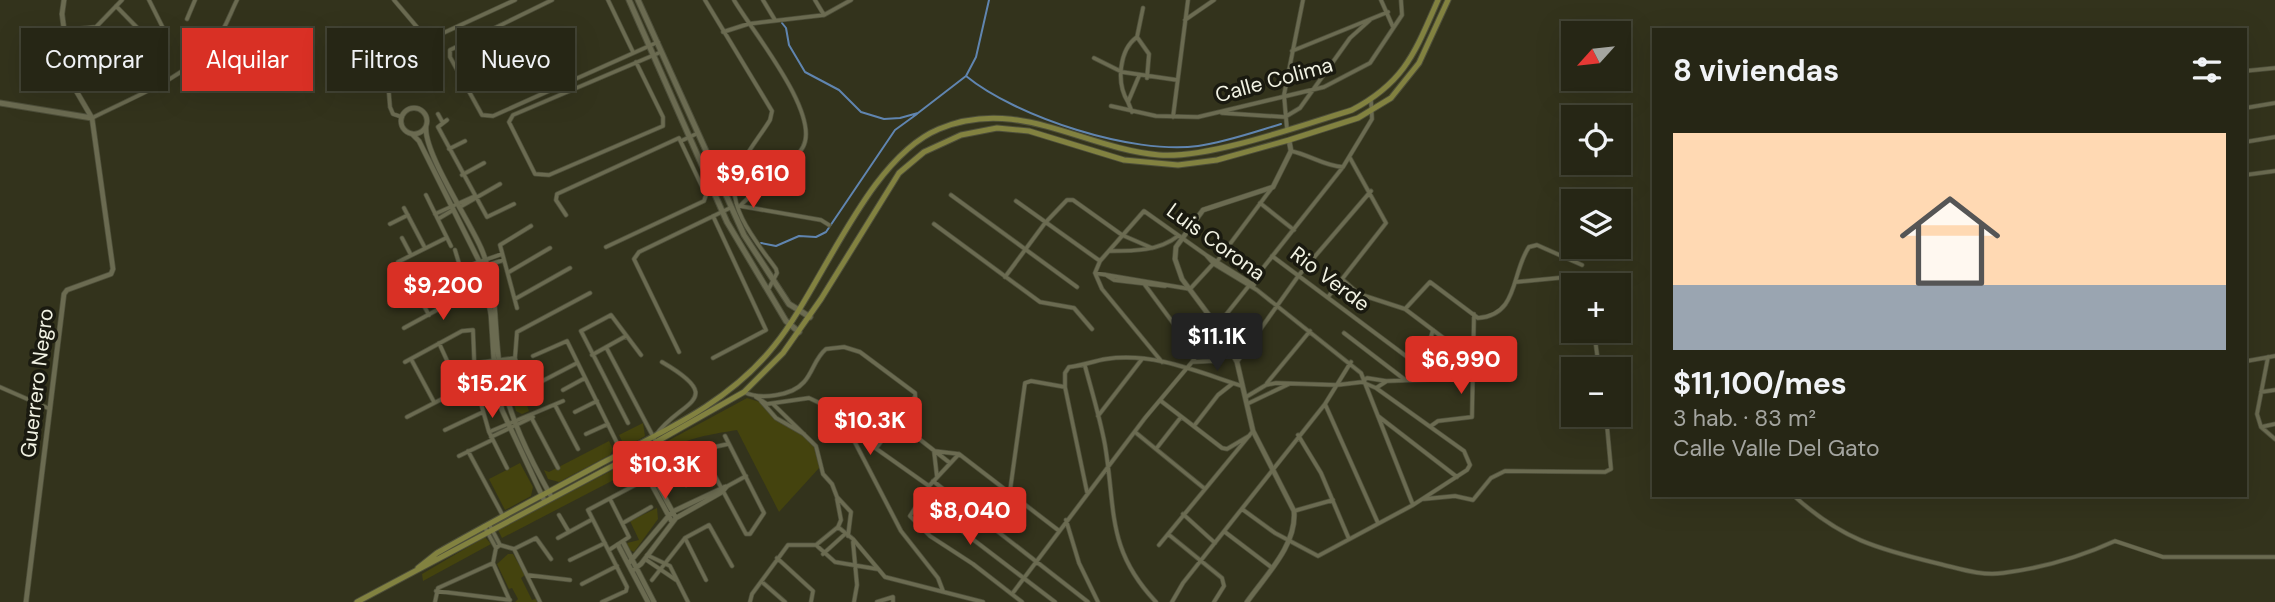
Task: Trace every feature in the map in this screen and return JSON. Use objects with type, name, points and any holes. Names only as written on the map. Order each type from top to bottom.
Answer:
[{"type":"main road","points":[[629,0],[723,212],[789,324],[799,332]]},
{"type":"main road","points":[[638,0],[663,51],[696,134],[730,208],[789,304],[810,317]]},
{"type":"main road","points":[[488,528],[503,516],[550,495],[744,392],[783,353],[810,317],[899,173],[924,152],[940,143],[981,130],[1012,129],[1124,160],[1161,165],[1217,160],[1289,140],[1340,125],[1374,110],[1391,98],[1419,63],[1448,0]]},
{"type":"main road","points":[[712,408],[756,368],[789,324],[887,169],[910,147],[936,130],[974,118],[1008,117],[1117,147],[1161,155],[1193,153],[1352,110],[1371,100],[1394,82],[1411,60],[1437,1]]},
{"type":"main road","points":[[0,103],[92,118]]},
{"type":"main road","points":[[1161,155],[1161,165]]},
{"type":"main road","points":[[550,495],[622,453],[636,450]]},
{"type":"main road","points":[[357,602],[418,568],[436,553],[543,498]]},
{"type":"street","points":[[64,0],[64,28]]},
{"type":"street","points":[[85,28],[96,27],[122,0]]},
{"type":"street","points":[[149,0],[163,28]]},
{"type":"street","points":[[187,19],[195,0]]},
{"type":"street","points":[[394,0],[428,40],[515,0]]},
{"type":"street","points":[[552,0],[450,50],[450,57],[482,115],[493,116],[657,42]]},
{"type":"street","points":[[608,0],[634,52]]},
{"type":"street","points":[[705,0],[772,111],[770,120],[736,177],[735,188],[737,205],[745,222],[776,269],[774,281],[768,289]]},
{"type":"street","points":[[734,0],[799,102],[806,136],[803,148],[740,207],[821,220],[829,225]]},
{"type":"street","points":[[763,0],[775,20]]},
{"type":"street","points":[[815,0],[824,15]]},
{"type":"street","points":[[723,32],[748,24],[824,15],[851,0]]},
{"type":"street","points":[[1173,117],[1188,0]]},
{"type":"street","points":[[1184,21],[1214,0]]},
{"type":"street","points":[[1286,129],[1284,95],[1303,0]]},
{"type":"street","points":[[1381,0],[1394,27]]},
{"type":"street","name":"Calle Colima","points":[[1111,106],[1132,112],[1173,117],[1216,113],[1311,90],[1363,69],[1402,15],[1401,0]]},
{"type":"street","points":[[76,91],[92,118],[152,88],[196,60],[217,39],[235,1]]},
{"type":"street","points":[[116,6],[138,28]]},
{"type":"street","points":[[1132,112],[1123,92],[1123,55],[1129,43],[1137,37],[1143,8]]},
{"type":"street","points":[[1292,51],[1388,12]]},
{"type":"street","points":[[1216,113],[1285,117],[1300,108],[1350,38],[1370,20]]},
{"type":"street","points":[[1137,37],[1149,54],[1147,78]]},
{"type":"street","points":[[636,62],[663,117],[663,126],[549,175],[535,174],[509,122],[510,117],[636,62],[663,51]]},
{"type":"street","points":[[1094,58],[1122,72],[1147,78],[1177,80]]},
{"type":"street","points":[[1288,71],[1334,62]]},
{"type":"street","points":[[2247,71],[2275,68]]},
{"type":"street","points":[[1128,102],[1139,76]]},
{"type":"street","points":[[389,91],[391,111],[402,117]]},
{"type":"street","points":[[1012,594],[1066,520],[1108,470],[1217,326],[1350,158],[1363,139],[1374,110],[1371,100]]},
{"type":"street","points":[[2247,108],[2275,103]]},
{"type":"street","points":[[543,498],[508,427],[496,365],[483,260],[459,204],[430,155],[412,134],[402,127],[402,117],[410,109],[419,109],[426,116],[430,155],[453,207],[483,260],[488,265],[498,323],[496,365],[515,424],[550,495]]},
{"type":"street","points":[[438,114],[445,121],[438,127],[489,218],[514,204]]},
{"type":"street","name":"Guerrero Negro","points":[[26,602],[65,291],[113,272],[92,118]]},
{"type":"street","points":[[412,134],[419,133],[426,127]]},
{"type":"street","points":[[681,141],[696,134]]},
{"type":"street","points":[[2247,142],[2275,137]]},
{"type":"street","points":[[566,215],[556,200],[557,194],[674,138],[681,141],[706,195],[704,201],[606,247]]},
{"type":"street","points":[[1190,289],[1216,262],[1273,187],[1291,151],[1289,140]]},
{"type":"street","points":[[449,149],[465,141]]},
{"type":"street","points":[[1291,151],[1312,156],[1327,166],[1343,167]]},
{"type":"street","points":[[1328,297],[1386,220],[1350,158]]},
{"type":"street","points":[[463,175],[484,163]]},
{"type":"street","points":[[2247,175],[2275,171]]},
{"type":"street","points":[[435,214],[500,184]]},
{"type":"street","points":[[1247,602],[1291,541],[1295,524],[1294,511],[1274,467],[1252,433],[1244,387],[1233,353],[1177,270],[1175,258],[1180,238],[1203,210],[1273,187]]},
{"type":"street","points":[[1237,362],[1299,275],[1371,191]]},
{"type":"street","points":[[404,328],[468,293],[463,270],[426,195]]},
{"type":"street","points":[[951,195],[1077,287]]},
{"type":"street","points":[[1005,277],[1063,202],[1073,200],[1122,235],[1152,248]]},
{"type":"street","points":[[1016,201],[1100,261]]},
{"type":"street","points":[[1261,203],[1293,230]]},
{"type":"street","points":[[438,219],[453,207]]},
{"type":"street","points":[[404,208],[425,248]]},
{"type":"street","points":[[679,352],[634,259],[639,252],[730,208]]},
{"type":"street","name":"Luis Corona","points":[[1122,235],[1144,211],[1251,286],[1351,362],[1361,373],[1362,382],[1413,505]]},
{"type":"street","points":[[390,224],[408,215]]},
{"type":"street","points":[[713,216],[766,330],[713,358]]},
{"type":"street","points":[[934,224],[1040,302],[1074,308],[1092,329]]},
{"type":"street","points":[[517,308],[501,243],[531,226]]},
{"type":"street","points":[[1122,235],[1100,261],[1095,273],[1101,289],[1162,362]]},
{"type":"street","points":[[398,262],[447,237]]},
{"type":"street","points":[[402,238],[411,255]]},
{"type":"street","points":[[1109,251],[1152,248],[1167,245],[1180,238]]},
{"type":"street","points":[[1405,309],[1430,282],[1478,318],[1498,314],[1513,295],[1523,256],[1529,247],[1537,245],[1582,265]]},
{"type":"street","points":[[509,272],[550,248]]},
{"type":"street","points":[[463,270],[502,254]]},
{"type":"street","name":"Rio Verde","points":[[1272,256],[1435,378]]},
{"type":"street","points":[[463,270],[504,260]]},
{"type":"street","points":[[433,266],[452,304]]},
{"type":"street","points":[[515,299],[570,268]]},
{"type":"street","points":[[1095,273],[1190,289]]},
{"type":"street","points":[[1106,275],[1111,279],[1145,285],[1171,285]]},
{"type":"street","points":[[408,277],[429,315]]},
{"type":"street","points":[[1516,282],[1561,279]]},
{"type":"street","points":[[1343,280],[1359,295],[1405,309],[1474,361]]},
{"type":"street","points":[[1145,285],[1196,354]]},
{"type":"street","points":[[519,372],[515,358],[517,332],[590,293]]},
{"type":"street","points":[[399,304],[418,295]]},
{"type":"street","points":[[1431,426],[1438,421],[1472,417],[1474,314]]},
{"type":"street","points":[[628,423],[580,332],[609,315],[641,355]]},
{"type":"street","points":[[491,324],[498,323]]},
{"type":"street","points":[[405,362],[461,331],[473,330],[476,369],[474,383],[407,417]]},
{"type":"street","points":[[1422,368],[1433,330]]},
{"type":"street","points":[[1247,401],[1266,385],[1310,331]]},
{"type":"street","points":[[1344,334],[1406,380]]},
{"type":"street","points":[[592,355],[626,336]]},
{"type":"street","points":[[533,356],[564,340],[622,453]]},
{"type":"street","points":[[439,343],[460,389]]},
{"type":"street","points":[[606,347],[655,438],[693,401],[695,389],[690,379],[662,362]]},
{"type":"street","points":[[755,396],[778,394],[799,386],[822,353],[839,347],[860,352],[915,397],[918,437]]},
{"type":"street","points":[[1088,493],[1065,387],[1066,369],[1107,359],[1142,359],[1190,364],[1214,361],[1233,353]]},
{"type":"street","points":[[2247,360],[2275,356]]},
{"type":"street","points":[[2268,357],[2257,414],[2262,427],[2275,439]]},
{"type":"street","points":[[476,369],[515,358]]},
{"type":"street","points":[[411,359],[434,402]]},
{"type":"street","points":[[1098,415],[1142,359]]},
{"type":"street","points":[[1172,602],[1200,561],[1325,404],[1351,362]]},
{"type":"street","points":[[475,363],[516,364]]},
{"type":"street","points":[[527,389],[577,363]]},
{"type":"street","points":[[1190,364],[1244,387]]},
{"type":"street","points":[[1085,366],[1098,415],[1108,470],[1110,508],[1118,542],[1136,578],[1156,602]]},
{"type":"street","points":[[1266,385],[1290,383],[1338,386],[1362,382],[1367,378],[1387,381],[1474,377]]},
{"type":"street","points":[[563,390],[585,378]]},
{"type":"street","points":[[1010,491],[1025,383],[1031,381],[1065,387]]},
{"type":"street","points":[[1376,388],[1387,381]]},
{"type":"street","points":[[1241,509],[1318,556],[1413,505],[1457,477],[1470,465],[1464,451],[1376,388],[1362,382]]},
{"type":"street","points":[[1194,426],[1218,395],[1233,383]]},
{"type":"street","points":[[1247,401],[1290,383]]},
{"type":"street","points":[[0,387],[50,409]]},
{"type":"street","points":[[2261,392],[2275,390]]},
{"type":"street","points":[[744,392],[755,396],[776,418],[809,437]]},
{"type":"street","points":[[877,447],[915,397]]},
{"type":"street","points":[[761,401],[773,404],[809,398],[837,409],[901,531],[938,578],[943,591]]},
{"type":"street","points":[[480,400],[491,436],[507,468]]},
{"type":"street","points":[[459,456],[508,427],[564,401]]},
{"type":"street","points":[[575,412],[597,401]]},
{"type":"street","points":[[1161,401],[1227,449],[1252,433]]},
{"type":"street","points":[[830,405],[860,402],[877,407],[950,463]]},
{"type":"street","points":[[750,602],[749,598],[788,545],[817,545],[838,527],[841,520],[837,497],[832,484],[823,474],[816,446],[773,404]]},
{"type":"street","points":[[1325,404],[1378,523]]},
{"type":"street","points":[[555,405],[578,449]]},
{"type":"street","points":[[445,430],[483,412]]},
{"type":"street","points":[[1376,415],[1457,477]]},
{"type":"street","points":[[532,417],[558,468]]},
{"type":"street","points":[[1156,449],[1181,417]]},
{"type":"street","points":[[586,434],[608,424]]},
{"type":"street","points":[[2262,427],[2275,424]]},
{"type":"street","points":[[847,427],[929,486]]},
{"type":"street","points":[[1422,499],[1455,496],[1473,500],[1491,478],[1504,471],[1605,472],[1611,469],[1607,427]]},
{"type":"street","points":[[1135,432],[1205,489]]},
{"type":"street","points":[[1159,545],[1252,433]]},
{"type":"street","points":[[1298,435],[1333,500],[1349,539]]},
{"type":"street","points":[[701,450],[746,534],[750,534],[764,514],[725,436]]},
{"type":"street","points":[[659,470],[701,450],[729,444]]},
{"type":"street","points":[[636,450],[674,520]]},
{"type":"street","points":[[468,451],[503,516]]},
{"type":"street","points":[[934,451],[959,454],[1059,530]]},
{"type":"street","points":[[934,451],[937,477]]},
{"type":"street","points":[[959,454],[929,486],[910,516],[930,536],[1022,602]]},
{"type":"street","points":[[675,463],[686,485]]},
{"type":"street","points":[[634,569],[674,520],[746,476]]},
{"type":"street","points":[[933,481],[1088,602]]},
{"type":"street","points":[[602,602],[626,591],[617,566],[588,510],[637,484]]},
{"type":"street","points":[[631,563],[670,514],[706,493],[723,489]]},
{"type":"street","points":[[706,493],[708,499]]},
{"type":"street","points":[[823,554],[847,535],[851,512],[837,497]]},
{"type":"street","points":[[1795,497],[1823,522],[1860,541],[1895,555],[1975,573],[2002,573],[2077,558],[2115,541],[2163,557],[2275,557]]},
{"type":"street","points":[[609,550],[629,537],[610,499]]},
{"type":"street","points":[[694,499],[697,505]]},
{"type":"street","points":[[919,499],[1055,602]]},
{"type":"street","points":[[1294,511],[1333,500]]},
{"type":"street","points":[[623,523],[651,507]]},
{"type":"street","points":[[1183,514],[1215,544]]},
{"type":"street","points":[[559,515],[569,532]]},
{"type":"street","points":[[558,537],[591,520]]},
{"type":"street","points":[[1066,520],[1079,563],[1098,602]]},
{"type":"street","points":[[652,580],[685,538],[709,525],[732,566]]},
{"type":"street","points":[[838,527],[885,577],[980,601]]},
{"type":"street","points":[[488,528],[498,547],[493,563],[510,601]]},
{"type":"street","points":[[1225,532],[1271,566]]},
{"type":"street","points":[[1168,534],[1224,582],[1214,602]]},
{"type":"street","points":[[498,547],[514,550],[536,538],[551,559]]},
{"type":"street","points":[[685,538],[706,580]]},
{"type":"street","points":[[853,540],[854,602]]},
{"type":"street","points":[[570,560],[605,543]]},
{"type":"street","points":[[621,543],[648,602]]},
{"type":"street","points":[[817,545],[823,554],[835,562],[879,569]]},
{"type":"street","points":[[514,550],[540,602]]},
{"type":"street","points":[[646,557],[666,563],[688,602]]},
{"type":"street","points":[[646,557],[678,582]]},
{"type":"street","points":[[777,558],[813,591],[811,602]]},
{"type":"street","points":[[436,591],[493,563]]},
{"type":"street","points":[[582,584],[617,566]]},
{"type":"street","points":[[634,569],[654,602]]},
{"type":"street","points":[[527,575],[570,580]]},
{"type":"street","points":[[762,582],[785,602]]},
{"type":"street","points":[[436,591],[510,601]]},
{"type":"street","points":[[435,602],[436,591]]},
{"type":"street","points":[[877,602],[893,597],[893,602]]},
{"type":"shaded area","points":[[509,367],[514,367],[529,411],[522,414],[516,411],[505,373]]},
{"type":"shaded area","points":[[747,398],[760,402],[776,418],[809,437],[816,446],[820,467],[779,512],[737,430],[678,444],[659,457],[654,466],[650,457],[653,449]]},
{"type":"shaded area","points":[[643,423],[645,436],[630,445],[623,443],[619,435]]},
{"type":"shaded area","points":[[609,441],[613,449],[610,455],[559,482],[548,479],[544,470],[549,472]]},
{"type":"shaded area","points":[[628,462],[636,464],[639,472],[631,471],[502,538],[498,530]]},
{"type":"shaded area","points":[[520,463],[533,487],[531,496],[505,510],[489,479]]},
{"type":"shaded area","points":[[657,508],[658,519],[634,552],[630,550],[627,543],[639,540],[630,521]]},
{"type":"shaded area","points":[[485,537],[491,544],[423,581],[422,574]]},
{"type":"shaded area","points":[[508,554],[513,554],[525,575],[521,578],[532,600],[536,599],[537,602],[515,602],[518,599],[512,588],[509,589],[497,564]]},
{"type":"waterway","points":[[782,23],[786,28],[789,45],[805,72],[839,90],[861,112],[884,119],[900,118],[918,113],[966,76],[976,57],[989,0]]},
{"type":"waterway","points":[[966,76],[1014,106],[1044,119],[1109,139],[1141,145],[1198,146],[1281,124]]},
{"type":"waterway","points":[[761,243],[776,246],[799,236],[816,237],[826,232],[895,130],[917,114]]}]
